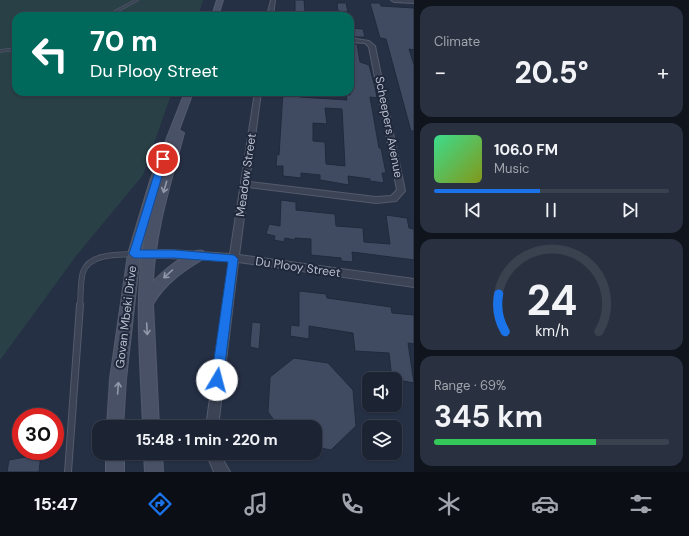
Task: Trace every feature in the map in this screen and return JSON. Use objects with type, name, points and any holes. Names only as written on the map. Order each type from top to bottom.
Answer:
[{"type":"main road","points":[[216,12],[220,0]]},
{"type":"main road","name":"Govan Mbeki Drive","points":[[115,420],[118,379],[134,254],[155,181],[187,96]]},
{"type":"main road","name":"Govan Mbeki Drive","points":[[151,420],[146,303],[148,254],[154,223],[186,112],[188,96]]},
{"type":"main road","points":[[146,303],[154,290],[171,272],[199,255]]},
{"type":"main road","points":[[115,460],[115,472]]},
{"type":"main road","points":[[153,460],[154,472]]},
{"type":"street","points":[[271,12],[274,0]]},
{"type":"street","points":[[394,0],[414,1]]},
{"type":"street","name":"Scheepers Avenue","points":[[245,184],[376,200],[393,199],[401,191],[372,46],[367,42],[354,40]]},
{"type":"street","name":"Meadow Street","points":[[213,420],[257,96]]},
{"type":"street","name":"Du Plooy Street","points":[[134,254],[199,255],[414,283]]},
{"type":"street","points":[[215,460],[223,472]]},
{"type":"lane","points":[[114,12],[137,0]]},
{"type":"lane","points":[[0,51],[12,50]]},
{"type":"lane","points":[[68,472],[84,272],[87,265],[99,257],[134,254]]},
{"type":"green space","points":[[0,0],[203,0],[199,12],[12,12],[12,96],[171,96],[143,175],[76,256],[0,360]]},
{"type":"building","points":[[295,0],[304,0],[305,12],[295,12]]},
{"type":"building","points":[[337,3],[346,3],[348,12],[338,11]]},
{"type":"building","points":[[370,3],[380,3],[381,6],[414,8],[414,50],[409,49],[414,65],[414,131],[411,131],[386,39],[380,38]]},
{"type":"building","points":[[354,28],[363,29],[365,37],[354,37]]},
{"type":"building","points":[[354,44],[357,44],[360,62],[369,65],[375,87],[377,98],[370,97],[379,148],[381,148],[386,173],[382,173],[384,183],[370,181],[370,179],[348,176],[349,185],[320,180],[320,175],[301,173],[301,178],[283,176],[283,166],[276,166],[277,154],[279,155],[283,96],[347,100],[346,96],[354,96]],"holes":[[[325,108],[342,109],[345,166],[326,164],[325,142],[313,141],[313,123],[327,124]]]},
{"type":"building","points":[[281,200],[296,202],[296,210],[335,214],[336,226],[363,228],[364,242],[390,244],[386,215],[407,218],[409,228],[414,229],[414,260],[352,252],[353,262],[341,261],[341,258],[311,255],[311,239],[295,238],[295,240],[285,238],[284,242],[274,240],[275,236],[266,234],[269,224],[280,226]]},
{"type":"building","points":[[299,291],[326,294],[327,298],[391,307],[392,313],[414,315],[414,344],[408,343],[414,383],[402,381],[402,372],[391,372],[389,353],[355,351],[353,333],[309,326],[309,339],[290,336],[291,325],[299,326]]},
{"type":"building","points":[[252,322],[261,323],[259,349],[250,347]]},
{"type":"building","points":[[294,358],[328,363],[353,390],[356,426],[331,450],[322,448],[322,420],[274,420],[268,412],[270,377]]},
{"type":"building","points":[[9,460],[40,460],[39,472],[7,472]]},
{"type":"route","points":[[163,159],[155,181],[134,254],[199,255],[234,259],[217,380]]}]
